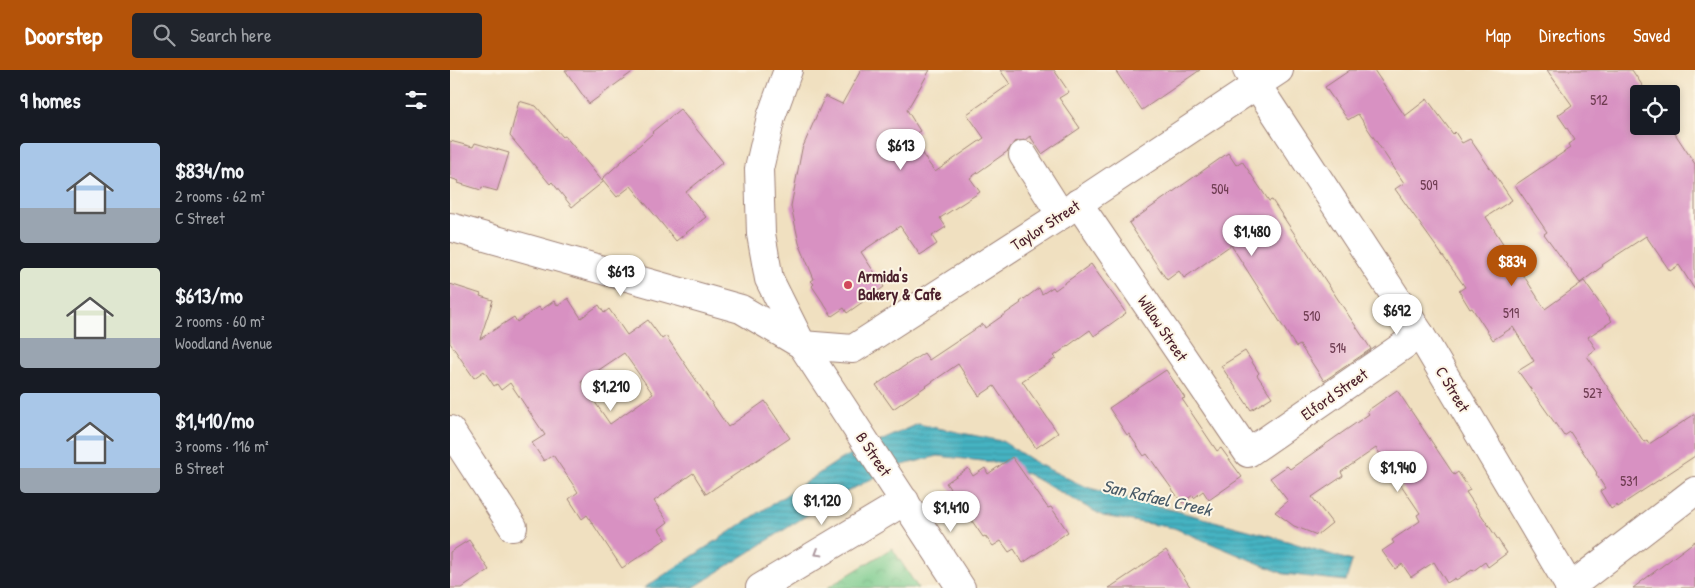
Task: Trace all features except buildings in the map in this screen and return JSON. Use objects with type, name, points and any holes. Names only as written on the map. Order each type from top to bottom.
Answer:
[{"type":"street","name":"B Street","points":[[788,70],[771,118],[759,169],[761,234],[770,279],[802,345],[961,588]]},
{"type":"street","name":"Taylor Street","points":[[802,345],[853,349],[1069,209],[1261,75]]},
{"type":"street","name":"C Street","points":[[1261,75],[1420,334],[1569,588]]},
{"type":"street","name":"Willow Street","points":[[1023,154],[1069,209],[1248,453]]},
{"type":"street","points":[[450,227],[741,309],[802,345]]},
{"type":"street","name":"Elford Street","points":[[1248,453],[1420,334]]},
{"type":"street","points":[[450,430],[513,527]]},
{"type":"street","points":[[1569,588],[1695,491]]},
{"type":"street","points":[[760,588],[905,501]]},
{"type":"green space","points":[[892,548],[918,588],[827,588]]},
{"type":"water","points":[[918,424],[1002,441],[1038,464],[1086,487],[1271,536],[1352,561],[1346,581],[1284,574],[1174,528],[1103,516],[1009,464],[938,456],[895,467],[831,500],[693,588],[644,588],[841,459]]},
{"type":"place","name":"Armida's Bakery & Cafe","points":[[848,285]]},
{"type":"water label","name":"San Rafael Creek","points":[[1157,498]]}]
